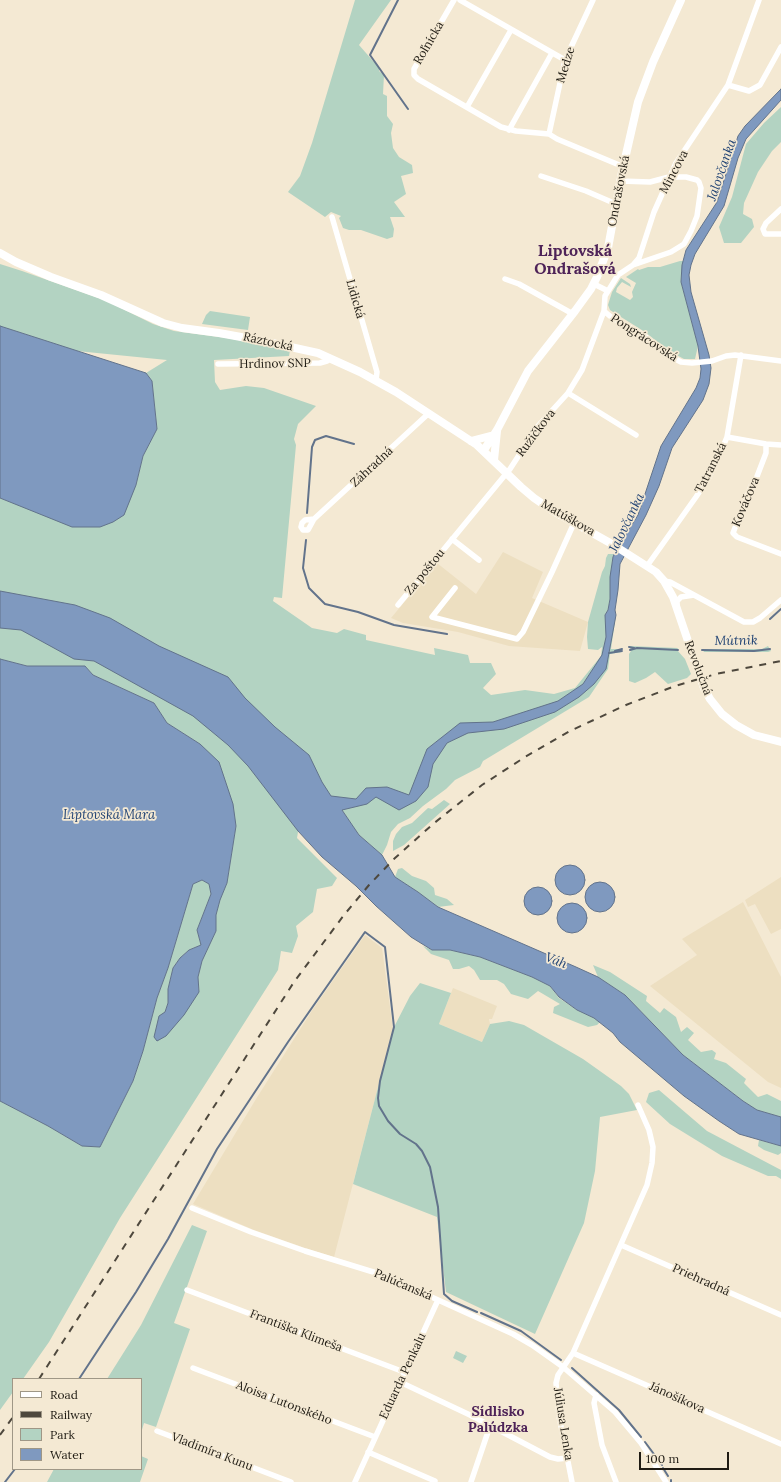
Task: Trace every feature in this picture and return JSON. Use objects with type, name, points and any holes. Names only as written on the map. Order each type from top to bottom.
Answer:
[{"type":"main road","name":"Ondrašovská","points":[[484,450],[495,433],[528,371],[573,314],[594,284],[608,248],[620,181],[638,102],[653,62],[681,0]]},
{"type":"main road","name":"Ráztocká","points":[[0,253],[16,262],[51,277],[101,295],[156,321],[172,326],[230,334],[263,341],[305,350],[330,358],[376,380],[471,441]]},
{"type":"main road","name":"Ondrašovská","points":[[494,460],[495,433]]},
{"type":"main road","points":[[471,441],[495,433]]},
{"type":"main road","name":"Matúškova","points":[[471,441],[484,450],[506,473],[534,498],[647,566],[664,581]]},
{"type":"main road","name":"Revolučná","points":[[664,581],[676,608],[704,688],[717,709],[728,720],[754,735],[781,742]]},
{"type":"street","name":"Roľnícka","points":[[454,0],[414,69],[414,75],[418,79],[500,127],[509,130],[549,134],[557,139],[624,167]]},
{"type":"street","points":[[460,0],[565,60]]},
{"type":"street","name":"Medze","points":[[549,134],[565,60],[593,0]]},
{"type":"street","name":"Mincova","points":[[633,265],[638,258],[645,235],[676,163],[728,85],[759,0]]},
{"type":"street","points":[[467,107],[511,30]]},
{"type":"street","points":[[728,85],[749,91],[760,85],[781,47]]},
{"type":"street","points":[[509,130],[552,53]]},
{"type":"street","points":[[541,176],[616,204]]},
{"type":"street","points":[[594,284],[608,291],[618,275],[633,265],[662,256],[678,248],[686,241],[694,226],[699,209],[701,188],[699,182],[692,178],[669,177],[650,182],[620,181]]},
{"type":"street","points":[[781,209],[764,225],[763,229],[765,234],[781,234]]},
{"type":"street","name":"Lidická","points":[[332,217],[377,372],[376,380]]},
{"type":"street","points":[[601,268],[618,275]]},
{"type":"street","points":[[505,279],[519,284],[573,314]]},
{"type":"street","name":"Ružičkova","points":[[506,473],[538,426],[577,381],[604,311],[604,301],[608,291]]},
{"type":"street","name":"Pongrácovská","points":[[604,311],[611,317],[643,335],[675,359],[686,362],[697,362],[712,361],[726,356],[741,355],[781,361]]},
{"type":"street","name":"Tatranská","points":[[647,566],[708,479],[727,437],[741,355]]},
{"type":"street","name":"Hrdinov SNP","points":[[218,364],[320,363],[327,361],[330,358]]},
{"type":"street","points":[[568,393],[636,435]]},
{"type":"street","name":"Záhradná","points":[[314,519],[428,414]]},
{"type":"street","points":[[727,437],[766,444],[781,445]]},
{"type":"street","name":"Kováčova","points":[[766,444],[766,453],[756,479],[751,486],[734,533],[737,537],[781,554]]},
{"type":"street","name":"Za poštou","points":[[398,606],[506,473]]},
{"type":"street","points":[[455,588],[432,618],[517,639],[523,632],[574,523]]},
{"type":"street","name":"Za poštou","points":[[452,539],[479,560]]},
{"type":"street","name":"Matúškova","points":[[664,581],[670,582],[741,621],[748,622],[756,620],[763,616],[781,600]]},
{"type":"street","points":[[676,608],[677,601],[681,597],[694,595]]},
{"type":"street","points":[[563,1367],[573,1353],[647,1185],[652,1163],[653,1150],[651,1137],[638,1105]]},
{"type":"street","name":"Palúčanská","points":[[192,1208],[251,1232],[305,1251],[383,1275],[512,1334],[532,1345],[563,1367],[615,1412],[641,1442],[666,1482]]},
{"type":"street","name":"Priehradná","points":[[621,1245],[781,1315]]},
{"type":"street","name":"Františka Klimeša","points":[[187,1290],[404,1372]]},
{"type":"street","name":"Eduarda Penkalu","points":[[355,1482],[438,1300]]},
{"type":"street","name":"Jánošíkova","points":[[573,1353],[781,1444]]},
{"type":"street","name":"Júliusa Lenka","points":[[563,1367],[558,1375],[556,1383],[559,1416],[572,1482]]},
{"type":"street","name":"Aloisa Lutonského","points":[[193,1368],[375,1437]]},
{"type":"street","points":[[400,1382],[470,1415],[550,1457],[558,1459],[568,1458]]},
{"type":"street","points":[[596,1395],[594,1403],[602,1445],[616,1482]]},
{"type":"street","points":[[471,1482],[490,1426]]},
{"type":"street","name":"Vladimíra Kunu","points":[[157,1431],[291,1482]]},
{"type":"street","points":[[368,1452],[434,1481]]},
{"type":"shaded area","points":[[503,552],[543,572],[532,598],[588,622],[580,651],[509,646],[458,632],[403,623],[391,618],[437,563],[476,594]]},
{"type":"shaded area","points":[[781,877],[781,929],[771,934],[755,904],[748,907],[745,900]]},
{"type":"shaded area","points":[[743,902],[781,977],[781,1088],[768,1082],[650,986],[697,955],[682,939]]},
{"type":"shaded area","points":[[365,935],[382,948],[393,1029],[334,1257],[254,1230],[193,1204],[256,1099],[313,1009]]},
{"type":"shaded area","points":[[453,988],[497,1006],[492,1019],[489,1019],[490,1024],[482,1042],[439,1024]]},
{"type":"green space","points":[[355,0],[391,0],[359,45],[380,69],[379,71],[384,75],[383,94],[387,96],[387,116],[393,124],[391,133],[393,148],[399,157],[412,165],[413,173],[401,176],[406,194],[394,202],[405,217],[390,217],[394,229],[393,237],[387,239],[361,230],[349,230],[343,228],[339,218],[341,216],[331,212],[325,217],[288,192],[300,176],[312,143]]},
{"type":"green space","points":[[781,107],[781,142],[772,151],[758,172],[744,203],[743,214],[752,219],[754,227],[741,243],[724,243],[719,227],[732,197],[746,144],[764,123]]},
{"type":"green space","points":[[683,261],[681,282],[698,346],[695,359],[684,359],[669,351],[645,332],[610,310],[608,305],[612,292],[621,278],[630,284],[631,287],[622,282],[617,288],[616,292],[630,300],[633,297],[632,292],[636,283],[626,277],[638,269],[660,267]]},
{"type":"green space","points":[[0,264],[107,301],[153,324],[174,331],[227,338],[290,350],[289,356],[214,360],[215,382],[220,390],[246,386],[264,388],[316,406],[298,424],[294,439],[296,445],[282,598],[274,597],[273,601],[312,628],[337,633],[344,629],[366,635],[366,640],[435,655],[434,648],[468,655],[470,663],[491,663],[496,674],[483,688],[491,695],[525,690],[554,694],[575,688],[601,656],[602,647],[598,650],[588,649],[588,622],[605,566],[606,558],[608,554],[614,554],[610,599],[608,610],[605,615],[616,615],[611,649],[621,649],[622,652],[610,654],[608,669],[589,697],[483,761],[480,767],[455,780],[410,818],[398,824],[391,832],[382,855],[359,835],[342,810],[298,832],[297,838],[337,878],[332,886],[317,889],[313,912],[296,926],[298,936],[292,953],[281,951],[278,970],[120,1218],[49,1342],[24,1378],[12,1378],[12,1393],[0,1410],[0,1101],[82,1146],[100,1147],[133,1081],[143,1051],[157,998],[168,968],[193,884],[202,880],[209,884],[211,894],[197,930],[201,945],[189,950],[180,958],[173,968],[168,989],[168,1003],[165,1012],[199,992],[198,977],[202,961],[216,931],[216,915],[220,899],[227,883],[236,826],[200,744],[167,723],[154,703],[93,675],[85,666],[27,666],[0,659],[0,498],[24,507],[136,485],[143,456],[157,429],[152,381],[146,373],[167,360],[77,351],[0,326]]},
{"type":"green space","points":[[210,311],[250,317],[248,330],[202,324],[206,315]]},
{"type":"green space","points":[[630,646],[678,648],[677,650],[685,659],[691,674],[687,678],[668,684],[655,672],[635,683],[629,681]]},
{"type":"green space","points":[[768,646],[771,651],[768,652],[704,652],[703,650],[762,649]]},
{"type":"green space","points":[[444,800],[450,804],[404,845],[393,851],[393,841],[396,834],[402,827],[412,823],[428,808],[432,809]]},
{"type":"green space","points":[[402,868],[412,876],[426,881],[434,888],[435,895],[447,899],[454,905],[438,907],[395,877],[398,869]]},
{"type":"green space","points":[[423,946],[432,950],[450,950],[480,957],[532,977],[550,986],[559,998],[577,1010],[600,1022],[597,1025],[588,1027],[553,1013],[554,1007],[560,1004],[538,991],[528,999],[511,994],[504,984],[497,980],[480,980],[474,970],[469,966],[453,969],[449,960],[431,954]]},
{"type":"green space","points":[[593,965],[610,972],[647,996],[646,1001],[660,1013],[664,1008],[676,1017],[681,1032],[687,1027],[694,1033],[688,1040],[701,1052],[712,1050],[716,1053],[714,1059],[726,1063],[746,1079],[744,1083],[758,1097],[767,1094],[781,1101],[781,1117],[757,1110],[683,1055],[625,995],[598,977]]},
{"type":"green space","points":[[420,983],[451,993],[439,1024],[482,1042],[490,1024],[509,1021],[524,1025],[583,1059],[621,1086],[629,1094],[637,1110],[600,1117],[595,1171],[584,1223],[535,1334],[446,1292],[437,1217],[353,1184],[393,1029],[410,996]]},
{"type":"green space","points":[[659,1090],[707,1131],[781,1170],[781,1179],[776,1176],[768,1176],[722,1156],[670,1124],[646,1102],[649,1093]]},
{"type":"green space","points":[[759,1140],[781,1146],[781,1153],[778,1155],[764,1150],[758,1146]]},
{"type":"green space","points":[[192,1225],[207,1231],[174,1323],[190,1329],[156,1427],[144,1423],[142,1430],[142,1378],[108,1378],[141,1325]]},
{"type":"green space","points":[[456,1351],[467,1356],[463,1363],[453,1358]]},
{"type":"green space","points":[[142,1456],[148,1459],[140,1482],[47,1482],[53,1470],[142,1470]]},
{"type":"water","name":"Váh","points":[[781,89],[781,100],[746,139],[738,158],[724,206],[695,254],[691,265],[689,275],[691,292],[709,355],[711,368],[709,384],[703,400],[672,448],[659,486],[646,515],[620,564],[615,610],[616,615],[606,669],[594,684],[579,697],[555,712],[504,729],[468,733],[447,743],[433,764],[428,787],[416,801],[399,810],[376,797],[367,804],[342,810],[359,835],[382,855],[395,877],[438,907],[598,977],[625,995],[683,1055],[757,1110],[781,1117],[781,1146],[739,1134],[719,1121],[684,1096],[594,1018],[577,1010],[559,997],[550,986],[532,977],[480,957],[450,950],[432,950],[411,937],[322,857],[298,831],[248,766],[228,745],[193,716],[94,661],[74,659],[21,630],[0,628],[0,591],[75,605],[110,618],[159,646],[228,677],[245,698],[275,727],[309,755],[322,782],[331,796],[356,799],[366,788],[387,787],[409,795],[427,749],[460,723],[493,722],[558,701],[583,684],[602,655],[606,637],[605,615],[608,610],[610,599],[610,577],[613,557],[638,515],[661,446],[696,388],[700,378],[701,369],[698,346],[681,282],[682,265],[686,250],[717,202],[738,136],[745,126]]},
{"type":"water","points":[[0,326],[146,373],[152,381],[157,429],[143,456],[136,485],[124,515],[113,522],[100,527],[72,527],[0,498]]},
{"type":"water","name":"Liptovská Mara","points":[[0,659],[27,666],[85,666],[93,675],[154,703],[167,723],[200,744],[219,762],[233,804],[236,826],[227,883],[216,915],[216,931],[202,961],[198,977],[199,992],[184,1015],[166,1036],[157,1041],[154,1037],[159,1016],[165,1012],[168,1003],[168,989],[173,968],[180,958],[189,950],[201,945],[197,930],[211,894],[209,884],[202,880],[193,884],[168,968],[157,998],[143,1051],[133,1081],[100,1147],[82,1146],[0,1101]]},
{"type":"water","points":[[570,865],[581,869],[585,880],[581,891],[570,895],[559,891],[555,880],[559,869]]},
{"type":"water","points":[[600,882],[606,883],[614,891],[614,903],[606,911],[600,912],[594,911],[586,903],[585,897],[586,891],[594,883]]},
{"type":"water","points":[[538,887],[548,891],[552,901],[548,911],[538,915],[528,911],[524,901],[528,891]]},
{"type":"water","points":[[572,903],[583,907],[587,918],[583,929],[572,933],[561,929],[557,918],[561,907]]},
{"type":"waterway","points":[[398,0],[370,55],[408,109]]},
{"type":"waterway","points":[[307,513],[312,447],[315,440],[326,436],[354,444]]},
{"type":"waterway","points":[[306,540],[303,568],[309,588],[325,604],[358,612],[394,625],[447,634]]},
{"type":"waterway","points":[[770,619],[781,609]]},
{"type":"waterway","name":"Mútnik","points":[[629,647],[634,648]]},
{"type":"waterway","name":"Mútnik","points":[[630,650],[637,648],[678,650]]},
{"type":"waterway","name":"Mútnik","points":[[615,651],[622,649]]},
{"type":"waterway","name":"Mútnik","points":[[702,650],[754,651],[770,649]]},
{"type":"waterway","name":"Mútnik","points":[[609,653],[622,651]]},
{"type":"waterway","points":[[80,1378],[136,1292],[168,1239],[217,1149],[288,1042],[365,932],[385,947],[394,1027],[380,1081],[378,1098],[379,1106],[388,1121],[400,1134],[416,1144],[422,1151],[430,1167],[438,1207],[444,1294],[452,1301],[477,1312]]},
{"type":"waterway","points":[[481,1313],[521,1331],[561,1360]]},
{"type":"waterway","points":[[572,1368],[619,1410],[641,1437]]},
{"type":"waterway","points":[[645,1442],[662,1465]]},
{"type":"waterway","points":[[663,1468],[668,1476]]},
{"type":"waterway","points":[[5,1482],[14,1470]]},
{"type":"railway","points":[[40,1378],[294,982],[344,915],[369,885],[395,858],[433,824],[482,785],[525,757],[570,731],[626,705],[675,686],[716,674],[781,661]]},
{"type":"railway","points":[[0,1435],[12,1418]]},
{"type":"district","name":"Liptovská Ondrašová","points":[[575,260]]},
{"type":"district","name":"Sídlisko Palúdzka","points":[[498,1420]]},
{"type":"water label","name":"Jalovčanka","points":[[722,170]]},
{"type":"water label","name":"Jalovčanka","points":[[627,523]]}]
